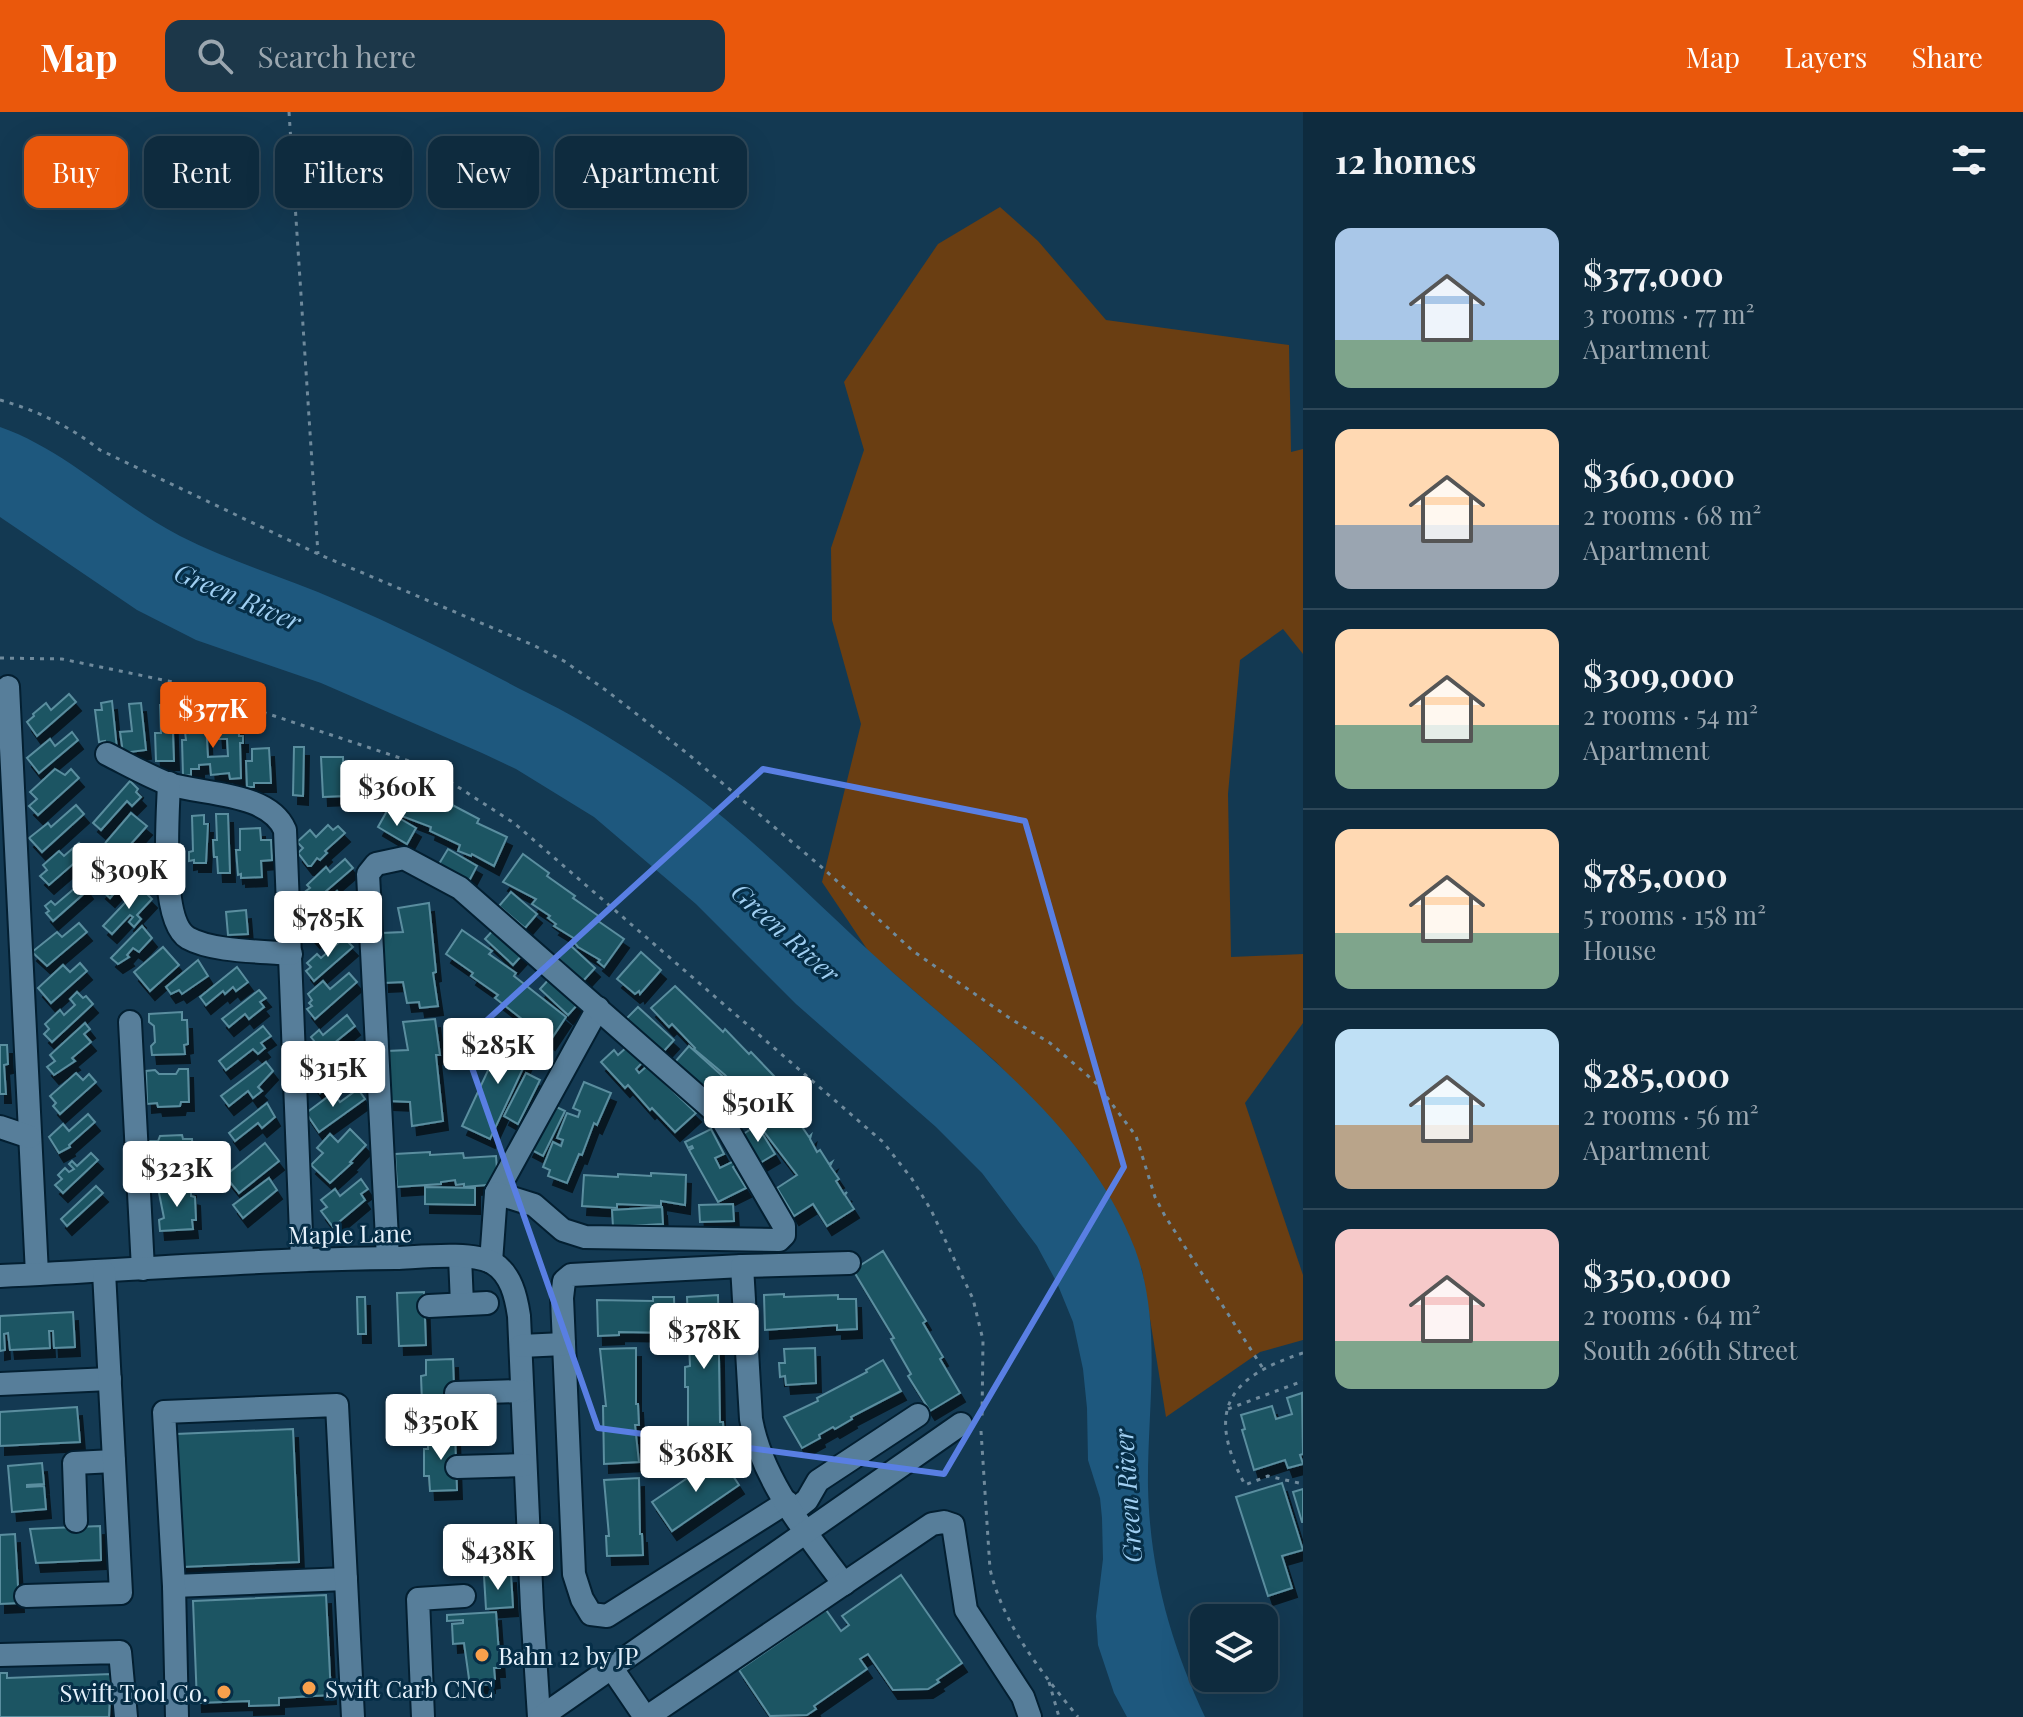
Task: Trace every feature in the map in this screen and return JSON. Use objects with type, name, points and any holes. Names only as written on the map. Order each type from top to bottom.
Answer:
[{"type":"street","points":[[8,687],[7,825],[37,1274]]},
{"type":"street","points":[[107,754],[169,783],[250,801],[280,817],[285,830],[302,1259]]},
{"type":"street","points":[[169,783],[166,849],[169,891],[179,930],[205,945],[291,954]]},
{"type":"street","points":[[388,1258],[368,874],[376,864],[404,858],[460,888],[720,1116],[784,1226],[784,1235],[779,1240],[585,1237],[563,1230],[534,1205],[496,1193]]},
{"type":"street","points":[[540,1717],[521,1346],[516,1294],[498,1268],[496,1193],[598,1008]]},
{"type":"street","points":[[130,1022],[143,1269]]},
{"type":"street","points":[[0,1127],[30,1137]]},
{"type":"street","points":[[460,1257],[462,1304]]},
{"type":"street","name":"Maple Lane","points":[[0,1276],[302,1259],[460,1257],[498,1268]]},
{"type":"street","points":[[849,1263],[571,1275],[564,1281],[562,1298],[574,1574],[582,1599],[591,1614],[607,1616],[790,1506],[807,1500],[818,1481],[918,1415]]},
{"type":"street","points":[[742,1266],[753,1430],[760,1458],[806,1533],[844,1584]]},
{"type":"street","points":[[26,1596],[121,1593],[104,1272]]},
{"type":"street","points":[[429,1306],[487,1303]]},
{"type":"street","points":[[521,1346],[564,1344]]},
{"type":"street","points":[[0,1384],[110,1379]]},
{"type":"street","points":[[456,1393],[522,1391]]},
{"type":"street","points":[[177,1717],[174,1586],[164,1412],[337,1405],[353,1717]]},
{"type":"street","points":[[540,1717],[961,1424]]},
{"type":"street","points":[[76,1521],[74,1463],[114,1461]]},
{"type":"street","points":[[457,1467],[525,1465]]},
{"type":"street","points":[[611,1667],[646,1717],[932,1524],[944,1522],[953,1525],[966,1610],[1023,1697],[1030,1717]]},
{"type":"street","points":[[174,1586],[346,1579]]},
{"type":"street","points":[[423,1717],[418,1599],[464,1596]]},
{"type":"street","points":[[0,1655],[120,1652],[126,1717]]},
{"type":"path","points":[[289,112],[318,554]]},
{"type":"path","points":[[0,400],[46,416],[100,450],[318,554],[564,661],[688,754],[825,870],[913,951],[1050,1043],[1097,1084],[1136,1136],[1155,1197],[1165,1216],[1264,1370]]},
{"type":"path","points":[[1303,1353],[1245,1379],[1232,1395],[1227,1409],[1225,1438],[1245,1485],[1268,1476],[1303,1484]]},
{"type":"path","points":[[1227,1409],[1303,1381]]},
{"type":"path","points":[[1048,1680],[1059,1717]]},
{"type":"highlighted area","points":[[763,769],[1025,821],[1124,1167],[944,1474],[598,1428],[463,1042]]},
{"type":"shaded area","points":[[1000,207],[1038,241],[1106,320],[1289,345],[1291,452],[1303,449],[1303,654],[1283,629],[1240,660],[1228,794],[1231,957],[1303,954],[1303,1023],[1245,1103],[1303,1275],[1303,1340],[1260,1352],[1166,1417],[1142,1270],[1080,1152],[996,1062],[869,952],[822,882],[861,724],[832,620],[831,548],[864,450],[844,382],[938,244]]},
{"type":"water","name":"Green River","points":[[0,427],[47,449],[180,536],[339,601],[422,639],[567,713],[648,763],[714,810],[1010,1076],[1069,1139],[1095,1173],[1117,1210],[1144,1278],[1151,1337],[1148,1487],[1153,1547],[1164,1605],[1190,1681],[1190,1692],[1194,1692],[1205,1717],[1127,1717],[1114,1693],[1098,1645],[1096,1616],[1103,1559],[1102,1518],[1100,1498],[1088,1460],[1083,1369],[1073,1322],[1037,1246],[982,1173],[936,1127],[796,1004],[696,904],[594,817],[516,769],[482,753],[321,683],[196,640],[137,610],[0,517]]},
{"type":"building","points":[[69,694],[76,702],[37,736],[27,722],[33,714],[46,703],[51,710]]},
{"type":"building","points":[[112,701],[117,749],[107,750],[105,741],[99,742],[95,710],[102,710],[101,703]]},
{"type":"building","points":[[141,703],[146,750],[123,753],[120,732],[132,731],[129,704]]},
{"type":"building","points":[[160,705],[172,705],[174,761],[156,761],[155,733],[161,733]]},
{"type":"building","points":[[227,720],[238,720],[239,736],[243,736],[243,743],[240,743],[241,778],[230,779],[229,773],[211,775],[210,764],[199,765],[199,769],[191,769],[191,775],[183,776],[182,740],[186,740],[185,732],[189,733],[189,724],[206,723],[208,757],[228,756],[227,739],[218,739],[217,726],[227,725]]},
{"type":"building","points":[[72,732],[78,740],[39,773],[27,758],[50,739],[55,746]]},
{"type":"building","points":[[294,747],[304,747],[303,796],[293,795]]},
{"type":"building","points":[[269,748],[271,783],[254,783],[254,787],[247,787],[246,761],[252,761],[252,749]]},
{"type":"building","points":[[321,757],[343,757],[344,796],[323,797]]},
{"type":"building","points":[[55,769],[65,775],[71,769],[79,778],[38,815],[29,806],[37,799],[30,792]]},
{"type":"building","points":[[390,771],[421,785],[420,788],[479,819],[477,823],[507,837],[494,866],[472,854],[458,851],[460,845],[430,831],[431,827],[399,815],[401,811],[377,802]]},
{"type":"building","points":[[130,781],[141,797],[132,806],[127,801],[101,830],[93,823]]},
{"type":"building","points":[[76,805],[84,814],[42,852],[29,838],[48,823],[51,827]]},
{"type":"building","points":[[387,811],[416,828],[407,844],[378,827]]},
{"type":"building","points":[[131,813],[147,826],[121,855],[112,847],[107,853],[102,849],[106,842]]},
{"type":"building","points":[[216,814],[228,814],[230,873],[218,873],[217,857],[214,857]]},
{"type":"building","points":[[204,815],[204,824],[208,824],[206,863],[194,863],[194,860],[189,861],[189,852],[193,851],[192,816]]},
{"type":"building","points":[[328,825],[333,830],[338,826],[345,833],[325,851],[327,853],[320,860],[317,858],[308,866],[298,853],[303,848],[297,842],[310,830],[316,837]]},
{"type":"building","points":[[260,828],[261,840],[271,840],[272,860],[261,861],[262,877],[241,878],[241,874],[238,875],[236,850],[240,850],[240,829]]},
{"type":"building","points":[[79,843],[87,852],[49,885],[40,876],[47,870],[43,865],[59,851],[64,856]]},
{"type":"building","points":[[139,848],[148,857],[141,864],[145,868],[133,880],[129,877],[110,898],[101,890]]},
{"type":"building","points":[[448,849],[477,866],[469,881],[439,864]]},
{"type":"building","points":[[523,854],[600,917],[598,921],[624,939],[604,967],[598,962],[600,960],[578,947],[573,941],[575,939],[554,926],[556,924],[548,918],[550,916],[532,904],[536,899],[503,882]]},
{"type":"building","points":[[345,859],[353,868],[311,904],[302,894],[310,888],[307,885],[326,867],[330,872]]},
{"type":"building","points":[[82,882],[88,890],[53,921],[46,913],[49,911],[45,906],[51,901],[55,905]]},
{"type":"building","points":[[140,887],[152,899],[137,915],[141,919],[134,927],[129,922],[133,917],[130,915],[112,934],[103,926]]},
{"type":"building","points":[[337,891],[352,908],[315,939],[300,922]]},
{"type":"building","points":[[511,892],[537,914],[525,928],[499,906]]},
{"type":"building","points":[[429,903],[438,1006],[420,1008],[419,1002],[407,1003],[403,982],[384,983],[382,933],[403,932],[398,908]]},
{"type":"building","points":[[246,910],[248,934],[228,935],[226,912]]},
{"type":"building","points":[[79,923],[87,932],[47,966],[32,952],[57,932],[62,937]]},
{"type":"building","points":[[142,926],[152,938],[139,952],[133,948],[127,955],[129,957],[118,964],[111,958]]},
{"type":"building","points":[[496,927],[524,953],[513,965],[485,939]]},
{"type":"building","points":[[462,930],[492,951],[489,954],[566,1017],[550,1041],[495,998],[498,995],[471,976],[473,973],[446,954]]},
{"type":"building","points":[[344,938],[353,947],[314,981],[306,971],[311,967],[307,963],[317,954],[321,958]]},
{"type":"building","points":[[570,945],[595,968],[583,981],[558,958]]},
{"type":"building","points":[[163,947],[179,965],[150,991],[134,972]]},
{"type":"building","points":[[641,952],[661,970],[640,994],[639,991],[635,994],[617,979]]},
{"type":"building","points":[[198,960],[208,976],[182,994],[179,990],[171,994],[166,987]]},
{"type":"building","points":[[80,963],[87,971],[51,1003],[38,988],[63,965],[70,972]]},
{"type":"building","points":[[237,967],[248,982],[236,991],[233,987],[225,994],[223,991],[206,1005],[200,997]]},
{"type":"building","points":[[349,973],[357,982],[315,1019],[307,1009],[312,1006],[308,994],[323,981],[330,989]]},
{"type":"building","points":[[551,977],[579,1003],[568,1015],[540,989]]},
{"type":"building","points":[[675,986],[774,1076],[749,1100],[672,1024],[669,1027],[651,1008]]},
{"type":"building","points":[[259,990],[266,998],[260,1002],[264,1007],[249,1019],[245,1014],[229,1027],[222,1019]]},
{"type":"building","points":[[77,992],[93,1004],[52,1042],[44,1034],[49,1029],[45,1024],[60,1010],[64,1015],[75,1005],[70,999]]},
{"type":"building","points":[[638,1007],[674,1040],[663,1052],[626,1019]]},
{"type":"building","points":[[182,1012],[182,1020],[187,1020],[188,1044],[184,1045],[185,1054],[152,1055],[154,1026],[149,1022],[149,1014]]},
{"type":"building","points":[[347,1015],[355,1026],[317,1057],[309,1047],[315,1042],[311,1037],[319,1030],[323,1035]]},
{"type":"building","points":[[435,1019],[443,1121],[412,1126],[410,1102],[389,1101],[387,1051],[408,1050],[403,1022]]},
{"type":"building","points":[[85,1023],[90,1029],[84,1034],[91,1042],[72,1058],[75,1061],[54,1075],[47,1067],[55,1061],[50,1055]]},
{"type":"building","points":[[263,1026],[271,1036],[261,1043],[265,1048],[258,1054],[253,1049],[226,1070],[219,1061]]},
{"type":"building","points":[[505,1034],[533,1047],[490,1139],[462,1126]]},
{"type":"building","points":[[0,1045],[7,1045],[8,1064],[4,1065],[6,1094],[0,1094]]},
{"type":"building","points":[[689,1046],[738,1090],[723,1106],[675,1062]]},
{"type":"building","points":[[627,1047],[642,1063],[636,1069],[639,1073],[647,1066],[696,1113],[675,1132],[601,1062],[614,1050],[618,1055]]},
{"type":"building","points":[[352,1053],[359,1061],[320,1093],[306,1074],[316,1065],[325,1075]]},
{"type":"building","points":[[266,1062],[273,1071],[258,1087],[262,1091],[253,1098],[248,1091],[229,1106],[221,1096]]},
{"type":"building","points":[[179,1069],[188,1069],[189,1102],[181,1102],[180,1106],[147,1104],[146,1071],[176,1074]]},
{"type":"building","points":[[76,1073],[83,1080],[89,1074],[96,1082],[60,1114],[50,1096]]},
{"type":"building","points":[[526,1073],[540,1080],[518,1124],[504,1116]]},
{"type":"building","points":[[584,1082],[611,1093],[567,1183],[548,1176],[550,1170],[543,1167],[553,1142],[561,1146],[563,1140],[557,1138],[567,1113],[578,1117],[580,1111],[573,1108]]},
{"type":"building","points":[[358,1089],[365,1099],[319,1132],[306,1113],[333,1093],[340,1102]]},
{"type":"building","points":[[779,1097],[797,1126],[800,1124],[809,1137],[811,1135],[817,1152],[820,1150],[829,1164],[832,1162],[830,1166],[839,1179],[836,1181],[844,1194],[847,1192],[845,1195],[854,1209],[827,1226],[813,1204],[794,1216],[777,1188],[797,1175],[752,1116]]},
{"type":"building","points":[[267,1103],[275,1117],[262,1128],[258,1123],[235,1141],[229,1133]]},
{"type":"building","points":[[550,1104],[565,1111],[543,1156],[528,1148]]},
{"type":"building","points":[[88,1114],[95,1122],[70,1147],[59,1153],[49,1137],[63,1124],[69,1131]]},
{"type":"building","points":[[757,1125],[775,1154],[760,1163],[742,1135]]},
{"type":"building","points":[[350,1129],[366,1145],[330,1183],[311,1165],[323,1153],[317,1148],[330,1134],[338,1142]]},
{"type":"building","points":[[711,1129],[724,1154],[715,1158],[720,1168],[734,1161],[736,1165],[733,1167],[746,1188],[718,1202],[689,1150],[692,1146],[688,1148],[685,1142]]},
{"type":"building","points":[[182,1135],[183,1139],[192,1139],[194,1172],[183,1173],[180,1168],[164,1169],[163,1174],[151,1174],[150,1141],[158,1141],[160,1136]]},
{"type":"building","points":[[265,1143],[279,1161],[239,1193],[225,1176]]},
{"type":"building","points":[[430,1152],[430,1155],[463,1153],[464,1158],[496,1156],[498,1184],[464,1187],[464,1184],[456,1185],[455,1180],[397,1187],[395,1154]]},
{"type":"building","points":[[91,1153],[98,1160],[63,1193],[55,1185],[62,1179],[58,1175],[65,1168],[69,1172],[74,1169],[69,1164],[72,1161],[77,1166]]},
{"type":"building","points":[[651,1173],[686,1175],[685,1205],[661,1201],[661,1206],[582,1206],[584,1175],[618,1177],[618,1174],[651,1176]]},
{"type":"building","points":[[269,1178],[277,1190],[243,1218],[233,1205]]},
{"type":"building","points":[[361,1179],[368,1189],[361,1194],[365,1200],[333,1227],[321,1211],[327,1207],[321,1200],[335,1189],[340,1196]]},
{"type":"building","points":[[96,1186],[103,1193],[67,1226],[61,1219]]},
{"type":"building","points":[[191,1187],[191,1196],[195,1197],[196,1220],[192,1220],[193,1229],[160,1231],[159,1220],[164,1218],[158,1188]]},
{"type":"building","points":[[425,1187],[475,1188],[475,1205],[425,1204]]},
{"type":"building","points":[[733,1204],[734,1221],[700,1222],[699,1205]]},
{"type":"building","points":[[662,1207],[663,1224],[613,1227],[612,1210]]},
{"type":"building","points":[[883,1251],[926,1321],[923,1323],[943,1357],[940,1359],[960,1393],[930,1411],[908,1376],[911,1374],[891,1339],[894,1338],[853,1270]]},
{"type":"building","points":[[424,1292],[426,1345],[399,1346],[397,1293]]},
{"type":"building","points":[[784,1294],[784,1297],[838,1295],[838,1299],[856,1299],[857,1329],[837,1330],[837,1325],[765,1330],[764,1295]]},
{"type":"building","points":[[718,1295],[720,1422],[723,1422],[724,1442],[688,1444],[688,1387],[685,1387],[685,1367],[690,1366],[687,1297]]},
{"type":"building","points":[[357,1297],[365,1297],[366,1334],[358,1334]]},
{"type":"building","points":[[653,1297],[674,1297],[675,1333],[619,1332],[619,1335],[598,1336],[597,1300],[653,1301]]},
{"type":"building","points":[[73,1312],[75,1347],[54,1348],[53,1331],[49,1331],[50,1348],[10,1350],[8,1333],[4,1334],[5,1350],[0,1351],[0,1316]]},
{"type":"building","points":[[636,1348],[639,1425],[635,1425],[639,1462],[604,1464],[603,1406],[606,1406],[600,1349]]},
{"type":"building","points":[[815,1348],[816,1383],[786,1385],[785,1376],[780,1377],[779,1363],[785,1363],[784,1349]]},
{"type":"building","points":[[453,1359],[455,1416],[427,1417],[427,1402],[422,1402],[421,1376],[426,1375],[426,1360]]},
{"type":"building","points":[[883,1360],[901,1391],[819,1435],[820,1438],[802,1448],[784,1417],[818,1401],[817,1398],[867,1372]]},
{"type":"building","points":[[1302,1393],[1303,1454],[1300,1455],[1303,1464],[1288,1468],[1285,1460],[1254,1470],[1242,1430],[1245,1429],[1241,1415],[1272,1406],[1276,1419],[1292,1414],[1287,1398]]},
{"type":"building","points":[[77,1407],[80,1442],[0,1446],[0,1412]]},
{"type":"building","points":[[293,1429],[299,1562],[182,1567],[176,1434]]},
{"type":"building","points":[[455,1433],[457,1490],[430,1491],[429,1476],[424,1476],[424,1449],[428,1449],[428,1434]]},
{"type":"building","points":[[720,1456],[739,1485],[672,1531],[652,1502]]},
{"type":"building","points":[[42,1463],[44,1484],[27,1487],[44,1486],[46,1509],[12,1512],[8,1466]]},
{"type":"building","points":[[639,1478],[643,1555],[607,1556],[606,1536],[609,1536],[604,1480]]},
{"type":"building","points":[[1282,1483],[1303,1550],[1282,1556],[1292,1588],[1268,1596],[1236,1497]]},
{"type":"building","points":[[1303,1489],[1303,1522],[1302,1522],[1293,1492]]},
{"type":"building","points":[[100,1526],[101,1560],[36,1563],[30,1529]]},
{"type":"building","points":[[15,1534],[19,1603],[0,1604],[0,1535]]},
{"type":"building","points":[[511,1574],[513,1607],[486,1609],[484,1576]]},
{"type":"building","points":[[901,1575],[962,1663],[928,1689],[893,1690],[868,1654],[860,1659],[867,1669],[814,1706],[816,1709],[807,1715],[770,1716],[739,1670],[826,1610],[841,1631],[849,1625],[842,1616]]},
{"type":"building","points":[[326,1595],[331,1695],[279,1698],[279,1705],[249,1706],[249,1701],[197,1703],[193,1601]]},
{"type":"building","name":"Bahn 12 by JP","points":[[496,1612],[500,1668],[494,1668],[495,1679],[490,1680],[490,1684],[470,1686],[464,1643],[453,1644],[452,1624],[463,1623],[463,1620],[447,1621],[447,1615]]},
{"type":"building","points":[[0,1673],[7,1673],[7,1678],[111,1674],[109,1717],[0,1717]]},
{"type":"place","name":"Bahn 12 by JP","points":[[482,1655]]},
{"type":"place","name":"Swift Carb CNC","points":[[309,1688]]},
{"type":"place","name":"Swift Tool Co.","points":[[224,1692]]}]
